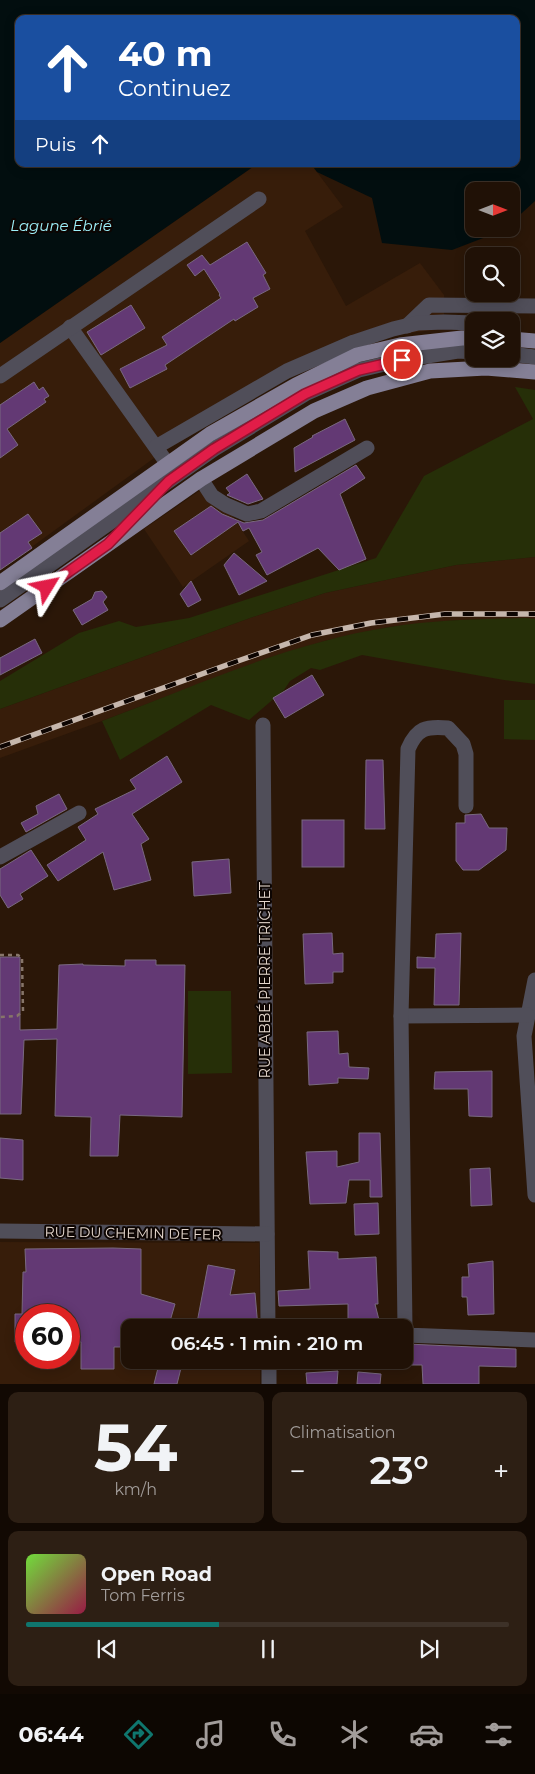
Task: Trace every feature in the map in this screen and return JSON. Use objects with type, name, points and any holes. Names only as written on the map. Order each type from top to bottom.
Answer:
[{"type":"main road","points":[[0,583],[210,434],[288,390],[357,355],[400,345],[465,338]]},
{"type":"main road","points":[[0,620],[201,479],[314,411],[368,388],[430,372],[486,368],[535,372]]},
{"type":"street","points":[[0,376],[259,199]]},
{"type":"street","points":[[407,326],[429,305],[535,306]]},
{"type":"street","points":[[156,447],[288,371],[354,342],[418,323],[465,323]]},
{"type":"street","points":[[70,327],[168,463]]},
{"type":"street","points":[[0,600],[214,449],[305,394],[359,370],[402,360],[465,351]]},
{"type":"street","points":[[520,355],[535,357]]},
{"type":"street","points":[[201,479],[212,496],[218,500],[241,512],[254,514],[367,448]]},
{"type":"street","points":[[108,544],[169,481]]},
{"type":"street","points":[[114,520],[123,534]]},
{"type":"street","name":"RUE ABBÉ PIERRE TRICHET","points":[[263,726],[268,1319]]},
{"type":"street","points":[[405,1319],[402,1016],[408,749],[414,735],[426,728],[435,726],[448,728],[463,744],[466,754],[466,806]]},
{"type":"street","points":[[0,857],[80,813]]},
{"type":"street","points":[[535,980],[524,1036],[535,1195]]},
{"type":"street","points":[[402,1016],[530,1009]]},
{"type":"street","name":"RUE DU CHEMIN DE FER","points":[[0,1231],[267,1234]]},
{"type":"street","points":[[413,1335],[535,1340]]},
{"type":"street","points":[[269,1369],[269,1384]]},
{"type":"path","points":[[0,955],[18,955],[22,958],[23,1011],[18,1016],[0,1017]]},
{"type":"shaded area","points":[[253,167],[313,167],[343,207],[305,231],[346,306],[420,263],[444,295],[444,329],[393,336],[354,347],[290,377],[161,453],[0,570],[0,343]]},
{"type":"shaded area","points":[[211,483],[249,541],[183,587],[144,529]]},
{"type":"shaded area","points":[[535,557],[535,619],[457,620],[389,627],[328,640],[263,660],[0,758],[0,709],[250,618],[325,593],[456,565]]},
{"type":"shaded area","points":[[0,1242],[259,1243],[260,1319],[121,1319],[121,1369],[260,1369],[260,1384],[0,1384]]},
{"type":"green space","points":[[515,387],[535,390],[535,557],[456,565],[325,593],[250,618],[0,709],[0,681],[79,633],[119,621],[136,627],[189,618],[376,558],[424,476],[533,419]]},
{"type":"green space","points":[[535,619],[535,684],[362,655],[320,670],[311,668],[290,681],[284,690],[249,720],[211,705],[120,760],[102,721],[244,666],[316,643],[353,634],[424,623]]},
{"type":"green space","points":[[504,700],[535,700],[535,740],[504,739]]},
{"type":"green space","points":[[188,991],[231,991],[232,1073],[188,1074]]},
{"type":"water","name":"Lagune Ébrié","points":[[0,0],[535,0],[535,201],[520,215],[520,182],[465,182],[465,238],[483,238],[452,250],[382,243],[372,198],[317,172],[313,167],[520,167],[520,15],[15,15],[15,167],[253,167],[0,343]]},
{"type":"building","points":[[247,242],[266,273],[263,275],[270,289],[253,298],[258,307],[235,321],[234,319],[165,365],[167,369],[130,388],[120,369],[167,345],[162,337],[221,298],[204,269],[195,276],[187,265],[202,255],[210,265]]},
{"type":"building","points":[[131,305],[145,328],[101,355],[87,332]]},
{"type":"building","points":[[34,382],[39,390],[43,387],[49,396],[44,399],[46,402],[7,429],[18,445],[0,458],[0,405]]},
{"type":"building","points":[[345,419],[355,440],[295,472],[294,448],[312,436]]},
{"type":"building","points":[[356,465],[365,478],[340,494],[366,559],[339,570],[318,548],[267,575],[256,555],[262,552],[249,528],[243,531],[238,522],[191,555],[174,531],[211,506],[222,514],[244,523],[263,520]]},
{"type":"building","points":[[247,474],[263,499],[248,504],[227,495],[230,493],[226,488]]},
{"type":"building","points":[[28,514],[42,533],[28,542],[32,548],[0,570],[0,533]]},
{"type":"building","points":[[234,553],[267,581],[239,595],[224,565]]},
{"type":"building","points":[[191,581],[201,600],[188,607],[180,594]]},
{"type":"building","points":[[102,591],[107,597],[103,602],[108,610],[82,625],[73,610],[92,599],[95,592]]},
{"type":"building","points":[[35,639],[42,653],[0,675],[0,658]]},
{"type":"building","points":[[312,675],[324,695],[285,718],[273,698]]},
{"type":"building","points":[[167,756],[182,782],[132,814],[149,839],[141,844],[151,880],[114,890],[103,852],[58,881],[47,865],[86,840],[78,827],[98,814],[95,809],[136,789],[130,780]]},
{"type":"building","points":[[366,760],[383,760],[385,829],[365,829]]},
{"type":"building","points":[[59,794],[67,809],[26,832],[21,823],[38,814],[36,806]]},
{"type":"building","points":[[481,814],[489,828],[507,828],[506,850],[479,870],[463,870],[456,861],[456,823],[465,823],[465,815]]},
{"type":"building","points":[[302,820],[344,820],[344,867],[302,867]]},
{"type":"building","points":[[31,850],[48,876],[20,894],[23,899],[8,908],[0,895],[0,869]]},
{"type":"building","points":[[229,859],[231,893],[194,896],[192,862]]},
{"type":"building","points":[[332,933],[333,954],[343,953],[343,972],[333,972],[333,983],[305,984],[303,934]]},
{"type":"building","points":[[461,933],[459,1005],[434,1005],[435,968],[417,968],[417,957],[435,958],[436,934]]},
{"type":"building","points":[[0,957],[20,957],[20,1030],[57,1029],[59,965],[125,966],[125,960],[156,960],[156,965],[185,965],[182,1117],[120,1115],[118,1156],[90,1156],[91,1117],[55,1116],[57,1039],[24,1040],[21,1114],[0,1114]]},
{"type":"building","points":[[338,1031],[339,1054],[348,1053],[349,1067],[369,1068],[368,1079],[338,1078],[338,1083],[309,1085],[307,1032]]},
{"type":"building","points":[[492,1071],[492,1117],[469,1116],[468,1089],[434,1089],[435,1072]]},
{"type":"building","points":[[359,1133],[380,1133],[382,1197],[370,1197],[370,1180],[349,1180],[346,1203],[310,1204],[306,1152],[337,1151],[337,1167],[359,1162]]},
{"type":"building","points":[[0,1138],[23,1140],[23,1180],[0,1178]]},
{"type":"building","points":[[490,1168],[492,1205],[471,1206],[470,1169]]},
{"type":"building","points":[[378,1203],[379,1234],[355,1235],[354,1204]]},
{"type":"building","points":[[25,1249],[141,1249],[141,1294],[175,1304],[171,1319],[121,1319],[121,1347],[114,1347],[114,1369],[81,1369],[80,1304],[22,1304],[23,1272],[26,1272]]},
{"type":"building","points":[[308,1251],[338,1252],[338,1259],[376,1257],[378,1304],[375,1304],[379,1319],[348,1319],[348,1304],[279,1306],[278,1291],[310,1289]]},
{"type":"building","points":[[493,1261],[494,1314],[468,1315],[467,1297],[462,1297],[462,1277],[469,1277],[468,1264]]},
{"type":"building","points":[[208,1265],[235,1270],[230,1295],[255,1293],[257,1319],[198,1319]]},
{"type":"building","points":[[413,1344],[516,1349],[516,1367],[479,1366],[479,1384],[423,1384],[422,1365],[413,1365]]},
{"type":"building","points":[[158,1369],[181,1369],[177,1384],[154,1384]]},
{"type":"building","points":[[338,1371],[337,1384],[307,1384],[306,1373]]},
{"type":"building","points":[[358,1372],[381,1374],[380,1384],[357,1384]]},
{"type":"railway","points":[[0,747],[312,635],[371,623],[445,614],[535,614]]},
{"type":"route","points":[[47,587],[108,544],[169,481],[214,449],[305,394],[359,370],[402,360]]}]
